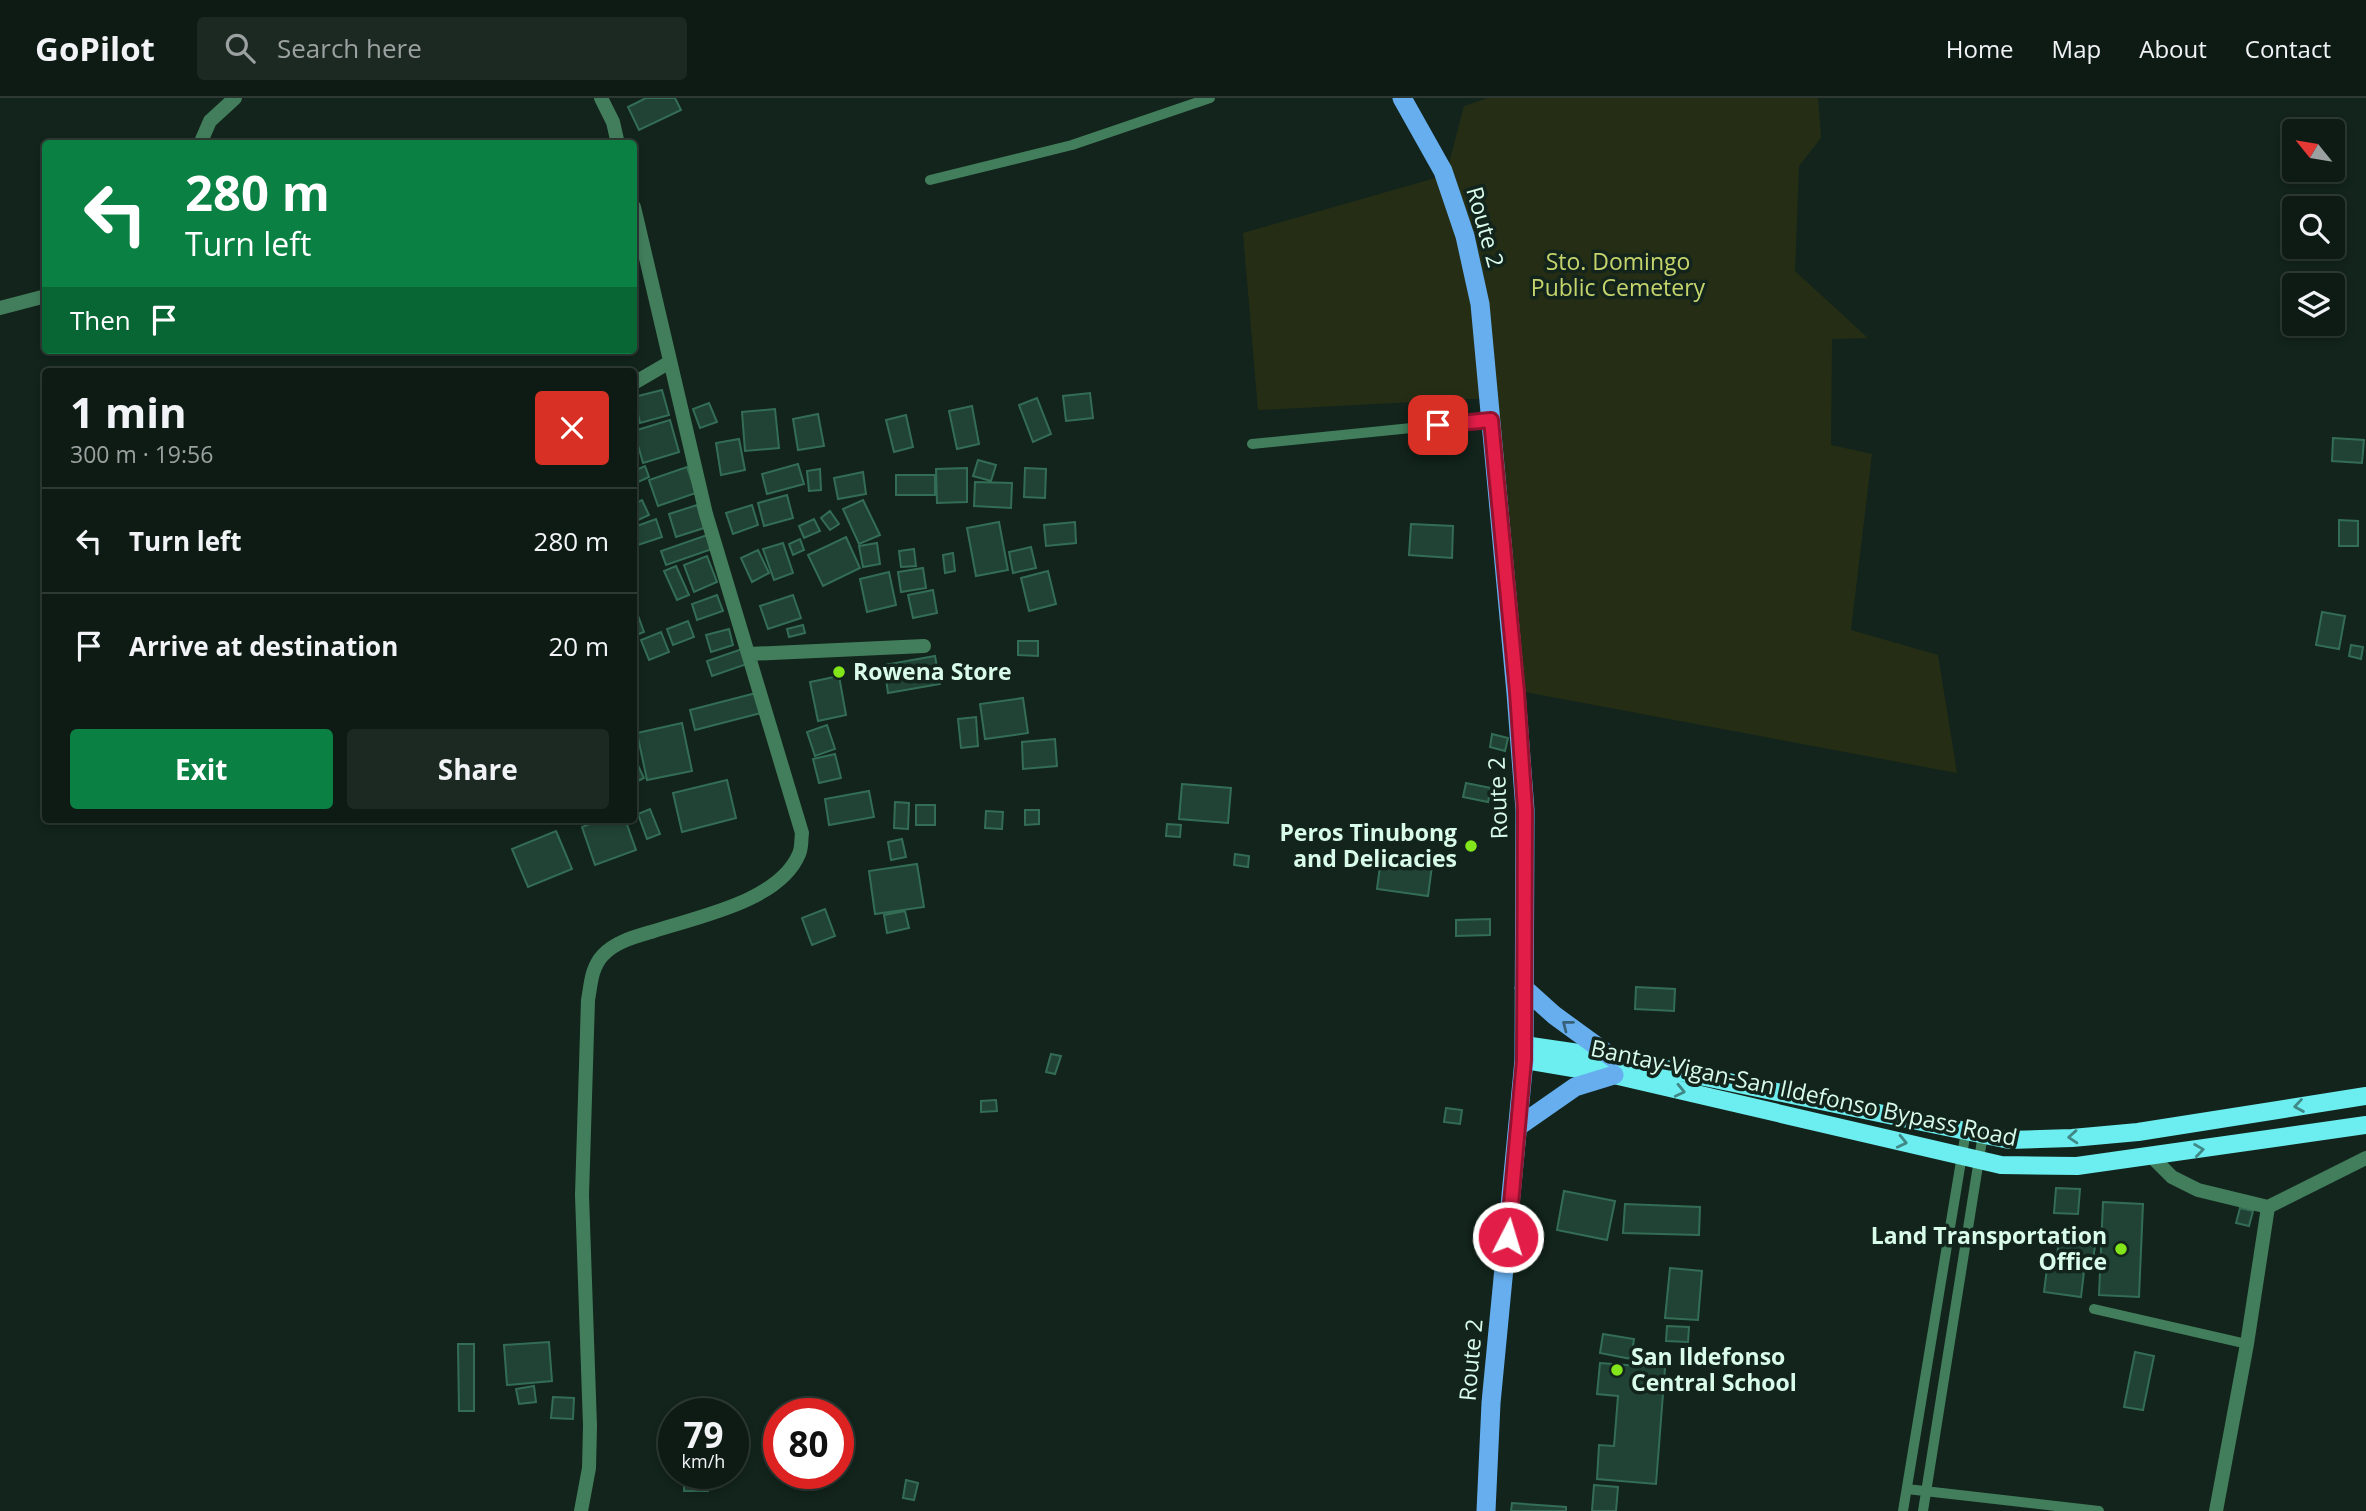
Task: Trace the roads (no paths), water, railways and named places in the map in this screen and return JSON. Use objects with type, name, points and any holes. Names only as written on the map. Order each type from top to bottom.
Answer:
[{"type":"highway","name":"Route 2","points":[[1402,98],[1443,171],[1465,236],[1480,304],[1517,692],[1525,810],[1524,1053],[1491,1403],[1486,1511]]},
{"type":"highway","points":[[1519,1126],[1575,1087],[1613,1067],[1524,988]]},
{"type":"main road","name":"Bantay-Vigan-San Ildefonso Bypass Road","points":[[1524,1053],[2009,1140],[2138,1132],[2366,1096]]},
{"type":"main road","name":"Bantay-Vigan-San Ildefonso Bypass Road","points":[[1613,1067],[2001,1164],[2077,1166],[2366,1125]]},
{"type":"street","points":[[202,140],[210,121],[235,98]]},
{"type":"street","points":[[601,98],[613,122],[617,140]]},
{"type":"street","points":[[581,1511],[589,1468],[590,1426],[582,1195],[592,973],[603,955],[622,941],[741,903],[766,892],[800,853],[802,832],[706,514],[637,220]]},
{"type":"street","points":[[0,308],[42,297]]},
{"type":"street","points":[[637,381],[670,362]]},
{"type":"street","points":[[749,654],[924,646]]},
{"type":"street","points":[[2152,1157],[2180,1182],[2198,1190],[2268,1207],[2366,1158]]},
{"type":"street","points":[[2216,1511],[2247,1344],[2268,1207]]},
{"type":"lane","points":[[930,180],[1072,145],[1210,98]]},
{"type":"lane","points":[[1252,443],[1491,420]]},
{"type":"lane","points":[[1903,1511],[1935,1318],[1975,1133]]},
{"type":"lane","points":[[1923,1511],[1952,1320],[1975,1133]]},
{"type":"lane","points":[[2094,1309],[2247,1344]]},
{"type":"lane","points":[[1935,1318],[1952,1320]]},
{"type":"lane","points":[[1907,1489],[2099,1511]]},
{"type":"place","name":"Rowena Store","points":[[839,672]]},
{"type":"place","name":"Peros Tinubong and Delicacies","points":[[1471,846]]},
{"type":"place","name":"Land Transportation Office","points":[[2121,1249]]},
{"type":"place","name":"San Ildefonso Central School","points":[[1617,1370]]},
{"type":"park label","name":"Sto. Domingo Public Cemetery","points":[[1618,275]]}]
